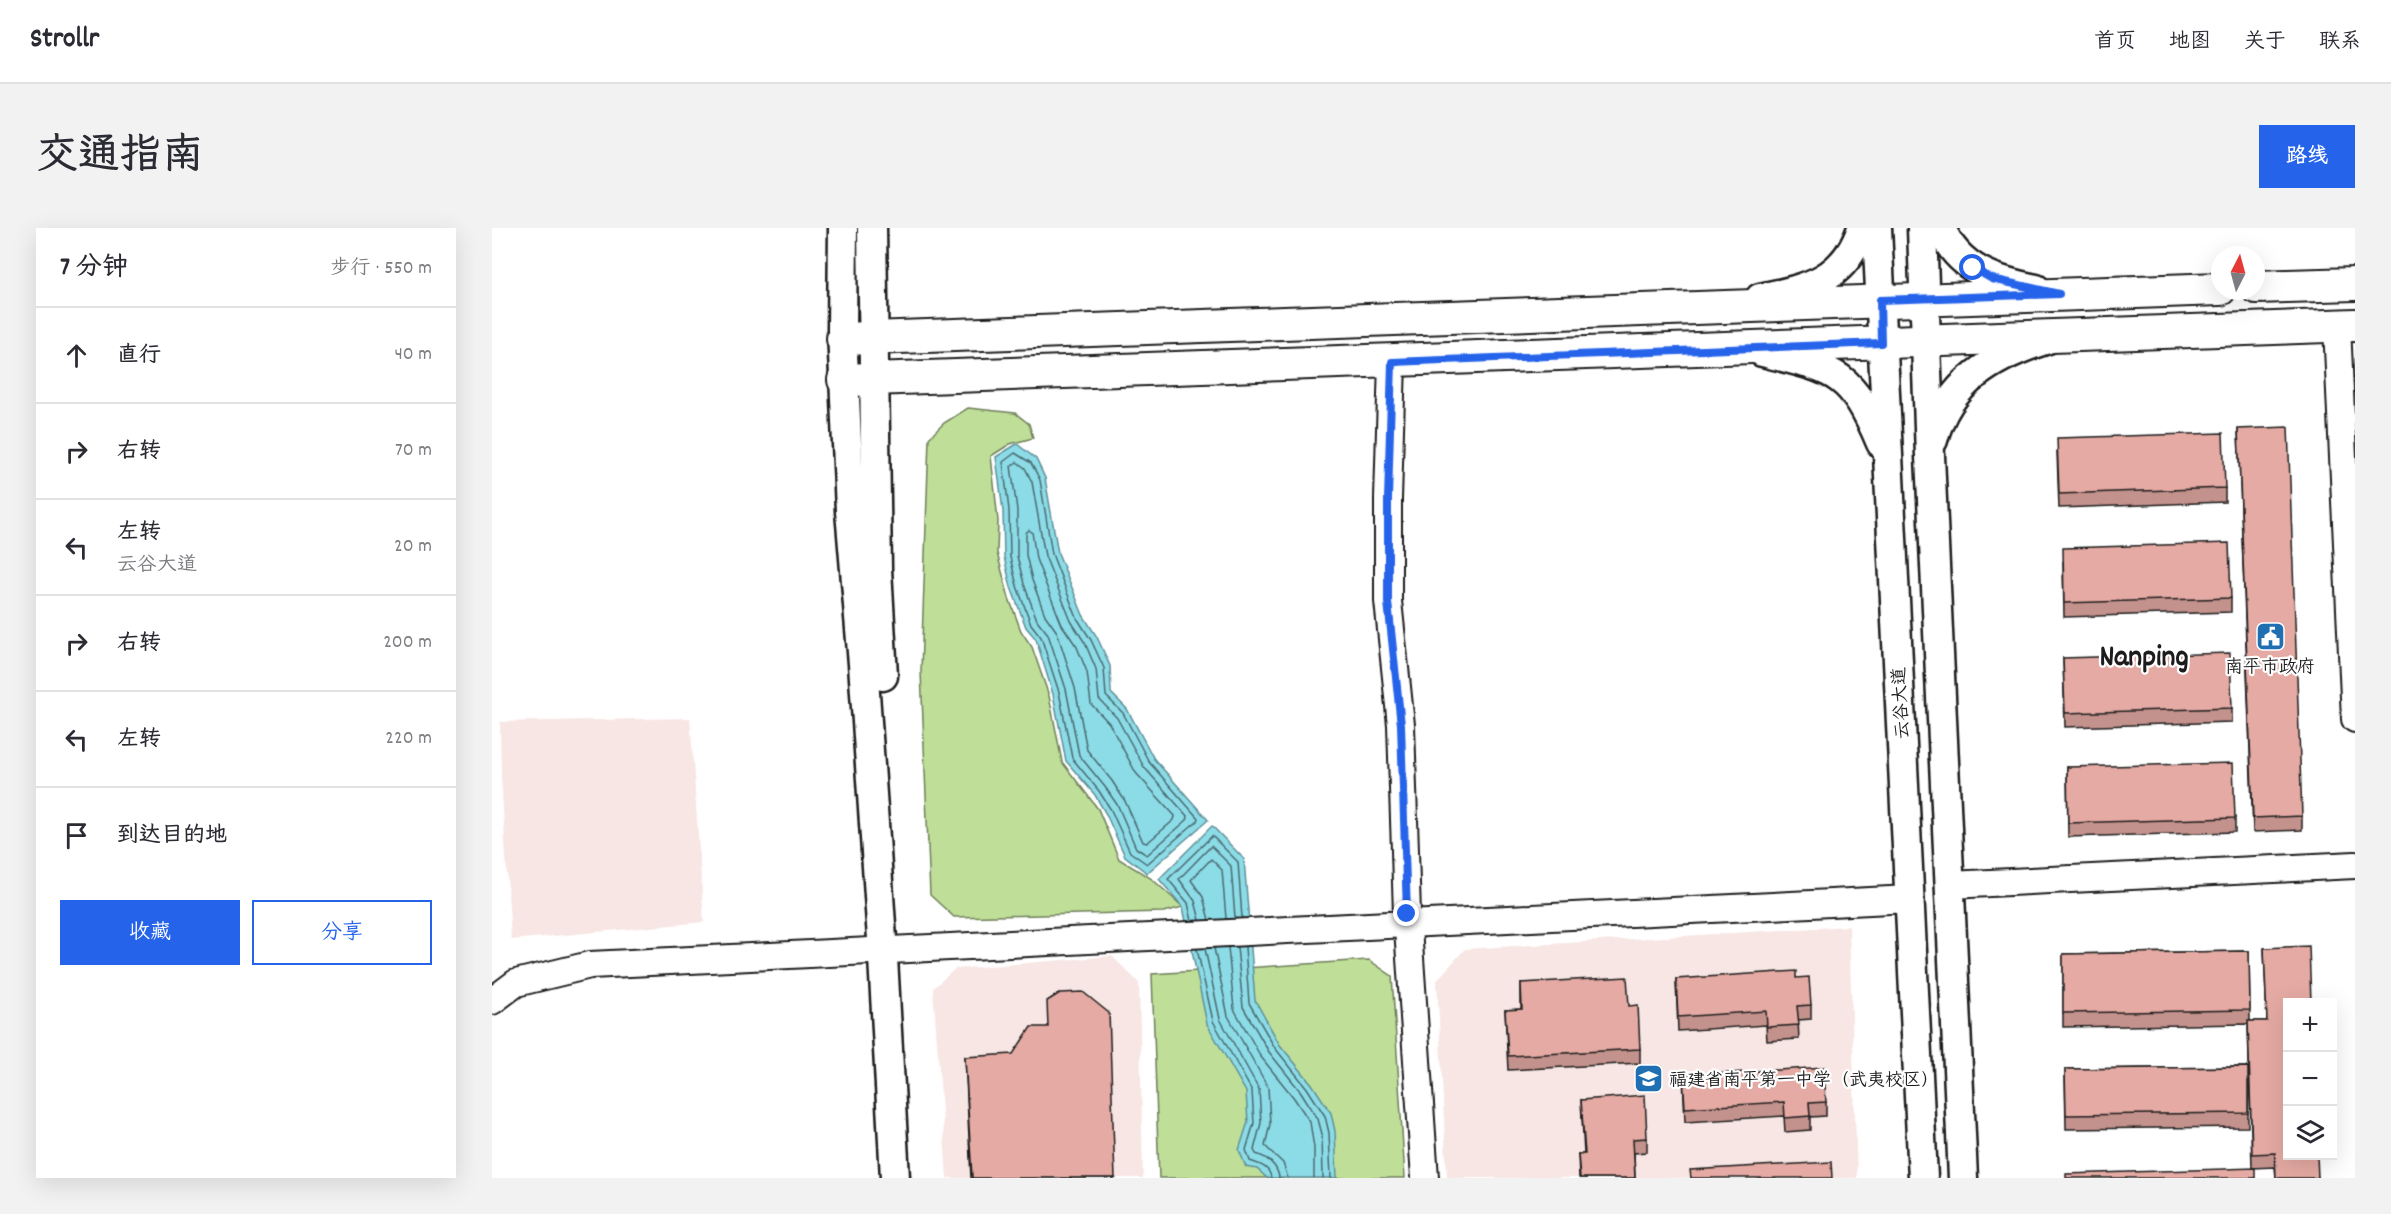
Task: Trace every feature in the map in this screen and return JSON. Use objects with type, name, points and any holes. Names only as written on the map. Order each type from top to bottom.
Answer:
[{"type":"main road","points":[[843,228],[843,339],[859,379],[877,569],[891,944],[895,1178]]},
{"type":"main road","points":[[859,379],[874,336],[872,228]]},
{"type":"main road","points":[[1726,306],[1784,293],[1818,282],[1840,267],[1852,254],[1862,228]]},
{"type":"main road","name":"云谷大道","points":[[1877,228],[1923,1178]]},
{"type":"main road","points":[[1922,228],[1930,456],[1963,1178]]},
{"type":"main road","points":[[1941,228],[1946,240],[1958,255],[1973,268],[1992,279],[2059,294]]},
{"type":"main road","points":[[2265,287],[2355,284]]},
{"type":"main road","points":[[843,339],[874,336],[2211,289]]},
{"type":"main road","points":[[859,379],[1392,362],[2346,326]]},
{"type":"main road","points":[[1930,456],[1940,417],[1964,382],[2024,347],[2055,337]]},
{"type":"main road","points":[[1743,348],[1809,364],[1838,375],[1859,397],[1888,460]]},
{"type":"main road","points":[[891,944],[910,1178]]},
{"type":"street","points":[[2346,326],[2355,719]]},
{"type":"street","points":[[1392,362],[1388,602],[1401,725],[1408,920],[1425,1178]]},
{"type":"street","points":[[1950,891],[2355,865]]},
{"type":"street","points":[[1950,891],[2355,875]]},
{"type":"street","points":[[492,1001],[516,983],[590,965],[891,944],[1910,894]]},
{"type":"street","points":[[492,986],[511,973],[590,951],[891,944]]},
{"type":"shaded area","points":[[690,718],[704,922],[511,940],[500,722]]},
{"type":"shaded area","name":"福建省南平第一中学（武夷校区）","points":[[1849,926],[1857,1178],[1447,1178],[1437,980],[1465,949]]},
{"type":"shaded area","points":[[1112,956],[1139,983],[1143,1178],[947,1178],[933,988],[955,969]]},
{"type":"green space","points":[[968,408],[1015,413],[1029,424],[1033,438],[1010,444],[991,456],[998,521],[997,553],[1021,631],[1032,647],[1049,696],[1062,762],[1098,809],[1119,859],[1152,879],[1183,907],[1164,912],[954,917],[930,895],[921,671],[929,438],[944,423]]},
{"type":"green space","points":[[1369,960],[1392,976],[1405,1178],[1159,1178],[1152,974]]},
{"type":"water","points":[[1017,444],[1036,459],[1045,478],[1058,553],[1083,615],[1097,637],[1110,666],[1111,693],[1127,709],[1154,759],[1208,820],[1147,873],[1125,856],[1095,795],[1066,761],[1053,694],[1036,639],[1026,627],[1011,587],[1004,557],[1003,511],[996,457]]},
{"type":"water","points":[[1212,826],[1244,859],[1255,1000],[1280,1045],[1312,1084],[1331,1113],[1335,1131],[1337,1178],[1267,1178],[1257,1169],[1246,1167],[1239,1150],[1248,1122],[1246,1092],[1207,1024],[1183,907],[1159,879]]},
{"type":"building","name":"南平市政府","points":[[2288,427],[2302,816],[2253,818],[2238,429]]},
{"type":"building","points":[[2223,433],[2225,488],[2059,494],[2057,438]]},
{"type":"building","name":"南平市政府","points":[[2229,543],[2231,598],[2064,603],[2063,548]]},
{"type":"building","name":"南平市政府","points":[[2230,653],[2232,708],[2065,713],[2063,658]]},
{"type":"building","points":[[2233,763],[2235,818],[2068,823],[2067,767]]},
{"type":"building","points":[[2309,946],[2311,998],[2283,998],[2283,1160],[2317,1160],[2318,1178],[2276,1178],[2275,1153],[2252,1154],[2248,1021],[2267,1021],[2264,948]]},
{"type":"building","points":[[2249,951],[2250,1010],[2063,1013],[2063,954]]},
{"type":"building","points":[[1796,971],[1796,978],[1809,977],[1811,1005],[1797,1006],[1799,1025],[1767,1027],[1766,1011],[1678,1017],[1676,979]]},
{"type":"building","points":[[1627,977],[1629,1006],[1638,1005],[1640,1049],[1508,1056],[1505,1010],[1522,1009],[1521,983]]},
{"type":"building","points":[[1083,992],[1109,1013],[1115,1178],[972,1178],[965,1057],[1013,1054],[1031,1027],[1048,1027],[1047,1001],[1060,993]]},
{"type":"building","points":[[1824,1067],[1826,1102],[1809,1103],[1810,1116],[1785,1118],[1784,1102],[1685,1108],[1683,1076]]},
{"type":"building","points":[[2248,1067],[2248,1113],[2066,1115],[2065,1069]]},
{"type":"building","points":[[1645,1095],[1647,1138],[1633,1139],[1635,1178],[1580,1178],[1578,1154],[1585,1154],[1581,1100]]},
{"type":"building","points":[[1831,1162],[1832,1178],[1691,1178],[1690,1170]]},
{"type":"building","points":[[2255,1168],[2255,1178],[2066,1178],[2066,1174]]},
{"type":"place","name":"南平市政府","points":[[2270,637]]},
{"type":"place","name":"福建省南平第一中学（武夷校区）","points":[[1648,1079]]},
{"type":"district","name":"Nanping","points":[[2144,655]]},
{"type":"route","points":[[1407,914],[1401,725],[1388,602],[1389,426],[1392,362],[1881,343],[1880,300],[2059,294],[1992,279],[1973,268]]}]
